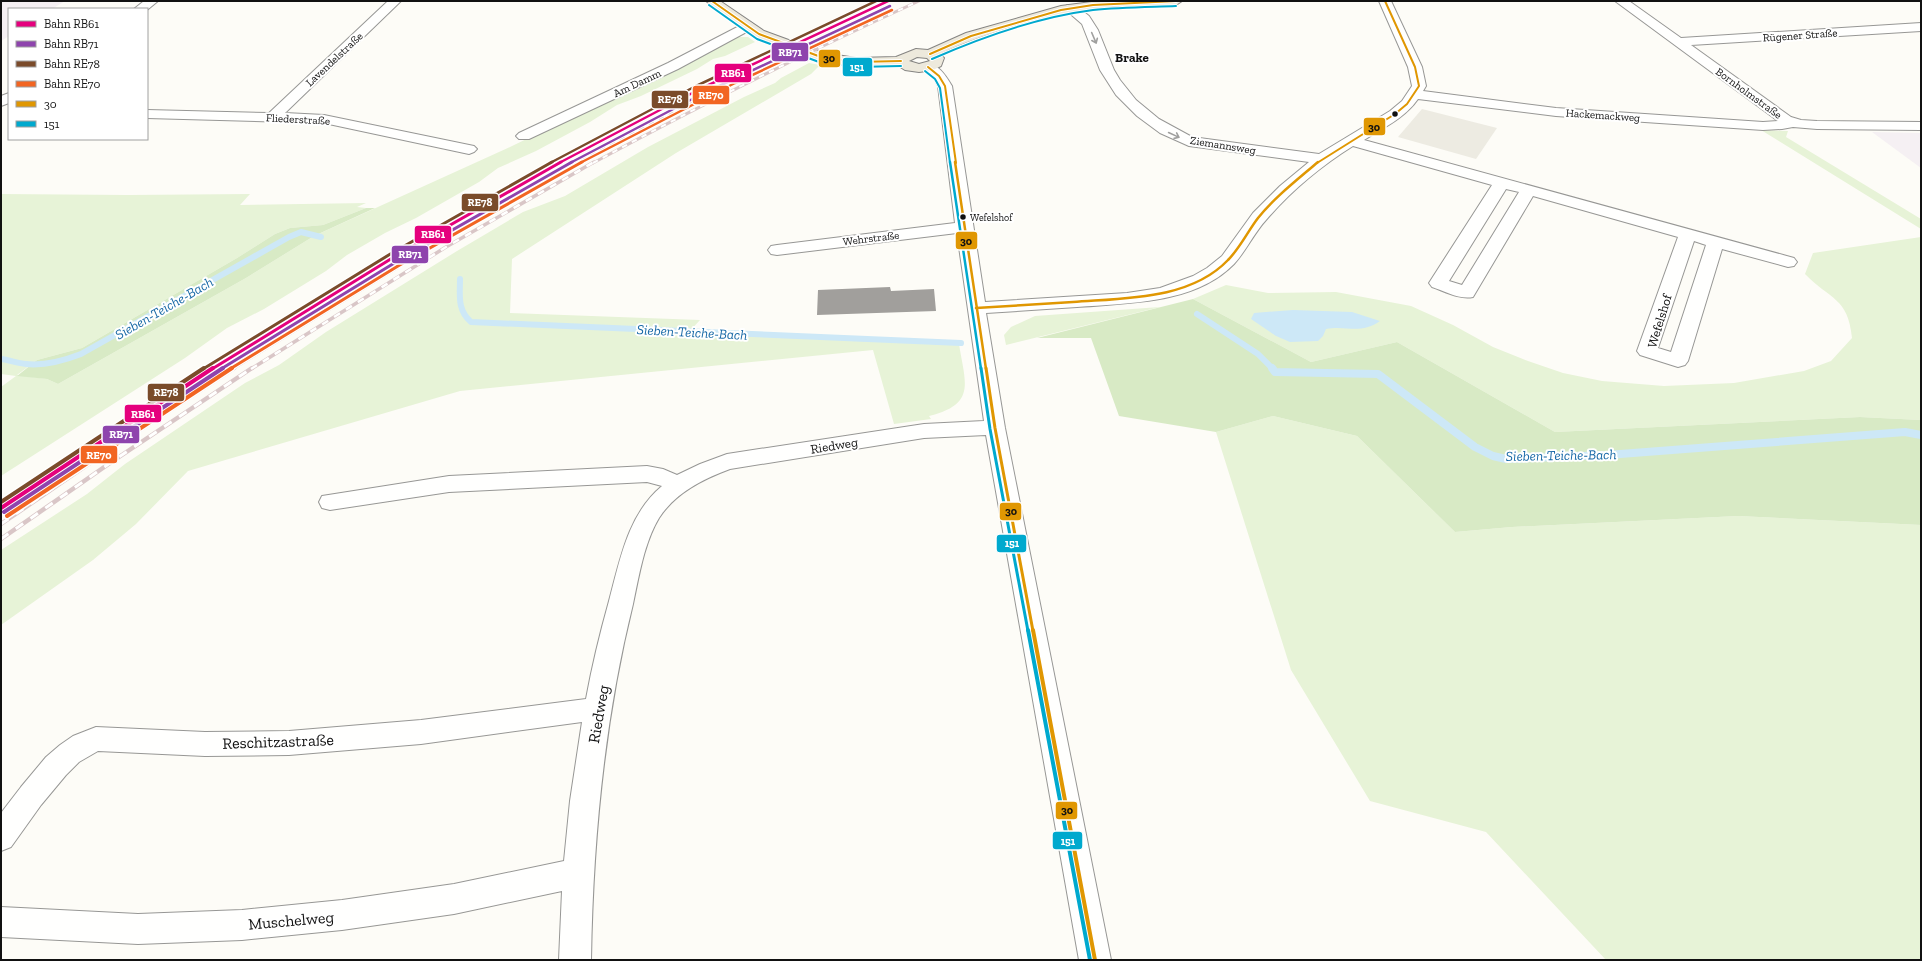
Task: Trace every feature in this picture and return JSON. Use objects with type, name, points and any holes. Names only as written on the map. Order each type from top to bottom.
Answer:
[{"type":"main road","points":[[712,1],[748,26],[767,37],[832,60],[856,62],[901,60],[905,66],[912,68],[929,61],[954,42],[1051,12],[1093,5],[1176,1]]},
{"type":"street","points":[[142,8],[152,1]]},
{"type":"street","name":"Lavendelstraße","points":[[273,117],[395,1]]},
{"type":"street","points":[[976,308],[1128,298],[1161,293],[1186,286],[1213,272],[1228,260],[1259,217],[1286,189],[1322,159],[1395,114],[1407,104],[1414,94],[1419,86],[1415,67],[1386,1]]},
{"type":"street","name":"Bornholmstraße","points":[[1621,1],[1781,117],[1792,122],[1817,125],[1921,126]]},
{"type":"street","name":"Ziemannsweg","points":[[1071,8],[1086,20],[1107,70],[1114,82],[1129,100],[1162,129],[1176,137],[1205,144],[1322,159]]},
{"type":"street","name":"Am Damm","points":[[524,136],[673,66],[748,26]]},
{"type":"street","name":"Rügener Straße","points":[[1678,42],[1921,27]]},
{"type":"street","points":[[929,61],[945,86],[964,227],[995,428],[1095,960]]},
{"type":"street","name":"Hackemackweg","points":[[1414,94],[1556,112],[1763,126],[1782,125],[1792,122]]},
{"type":"street","name":"Fliederstraße","points":[[148,114],[324,118],[469,149]]},
{"type":"street","points":[[1352,141],[1788,262]]},
{"type":"street","points":[[1502,182],[1438,283],[1467,293],[1528,190]]},
{"type":"street","name":"Wehrstraße","points":[[777,250],[964,227]]},
{"type":"street","name":"Wefelshof","points":[[1688,234],[1647,351],[1678,361],[1716,241]]},
{"type":"street","name":"Riedweg","points":[[575,960],[578,874],[586,790],[597,709],[616,622],[640,535],[658,503],[678,485],[700,471],[727,462],[924,431],[995,428]]},
{"type":"street","points":[[330,502],[449,484],[647,474],[663,477],[678,485]]},
{"type":"street","name":"Reschitzastraße","points":[[1,837],[57,763],[74,750],[96,739],[170,743],[244,744],[329,740],[423,732],[597,709]]},
{"type":"street","name":"Muschelweg","points":[[1,922],[138,929],[242,925],[342,915],[454,899],[578,874]]},
{"type":"shaded area","points":[[1,1],[65,1],[54,8],[8,8],[8,37],[1,41]]},
{"type":"shaded area","points":[[1422,109],[1497,128],[1476,159],[1398,137]]},
{"type":"shaded area","points":[[1872,132],[1921,133],[1921,168]]},
{"type":"green space","points":[[737,37],[748,37],[755,42],[725,56],[713,59],[697,69],[641,96],[617,105],[590,122],[536,151],[498,168],[479,182],[416,218],[385,233],[347,255],[326,271],[264,309],[227,328],[185,358],[1,476],[1,387],[16,376],[1,374],[1,194],[250,194],[240,205],[366,203],[357,207],[366,208],[323,225],[290,228],[275,234],[237,258],[82,348],[37,360],[17,375],[47,379],[58,384],[246,278],[314,236],[510,147]]},
{"type":"green space","points":[[809,63],[820,65],[811,74],[676,153],[512,259],[510,313],[700,320],[689,332],[959,344],[965,381],[961,398],[955,405],[944,411],[929,416],[931,419],[894,424],[873,350],[460,391],[188,471],[136,524],[93,560],[1,625],[1,550],[87,494],[125,464],[245,383],[279,365],[326,332],[457,251],[523,212],[565,196],[648,147],[744,97],[775,83],[781,78]]},
{"type":"green space","points":[[1761,130],[1788,131],[1786,137],[1921,219],[1921,229]]},
{"type":"green space","points":[[366,208],[375,208],[314,236],[246,278],[58,384],[47,379],[17,376],[37,360],[82,348],[237,258],[275,234],[290,228],[323,225]]},
{"type":"green space","points":[[1921,237],[1921,420],[1860,417],[1555,432],[1397,342],[1311,362],[1193,299],[1226,285],[1268,293],[1336,292],[1411,306],[1453,325],[1493,347],[1563,373],[1602,381],[1664,386],[1734,383],[1804,371],[1831,361],[1852,338],[1850,325],[1842,307],[1836,300],[1805,274],[1813,253]]},
{"type":"green space","points":[[1193,299],[1311,362],[1397,342],[1555,432],[1860,417],[1921,420],[1921,525],[1738,516],[1512,527],[1455,532],[1357,436],[1273,416],[1216,432],[1119,416],[1091,338],[1037,338]]},
{"type":"green space","points":[[1160,307],[1006,345],[1004,335],[1011,327],[1035,316]]},
{"type":"green space","points":[[1273,416],[1357,436],[1455,532],[1512,527],[1738,516],[1921,525],[1921,960],[1606,960],[1486,832],[1370,801],[1291,670],[1216,432]]},
{"type":"water","points":[[1293,310],[1352,312],[1380,321],[1366,328],[1360,329],[1326,329],[1323,336],[1318,341],[1290,342],[1276,336],[1251,319],[1254,313]]},
{"type":"building","points":[[890,287],[891,291],[934,289],[936,311],[817,315],[818,290]]},
{"type":"waterway","name":"Sieben-Teiche-Bach","points":[[1,359],[26,364],[47,364],[81,354],[289,237],[301,232],[321,237]]},
{"type":"waterway","name":"Sieben-Teiche-Bach","points":[[460,279],[461,307],[471,322],[961,343]]},
{"type":"waterway","name":"Sieben-Teiche-Bach","points":[[1197,314],[1258,354],[1272,368]]},
{"type":"waterway","name":"Sieben-Teiche-Bach","points":[[1272,368],[1275,372],[1378,374],[1475,447],[1493,456],[1506,459],[1607,455],[1905,432],[1921,435]]},
{"type":"railway","points":[[593,163],[754,79],[919,1]]},
{"type":"railway","points":[[576,163],[693,101],[834,33]]},
{"type":"railway","points":[[232,369],[419,254],[577,162]]},
{"type":"railway","points":[[251,369],[446,247],[594,162]]},
{"type":"railway","points":[[1,524],[106,452],[234,368]]},
{"type":"railway","points":[[1,539],[110,463],[252,368]]},
{"type":"rail line","name":"RE78","points":[[1,502],[78,450],[312,301],[472,207],[552,162],[694,87],[784,43],[876,1]]},
{"type":"rail line","name":"RB61","points":[[1,508],[78,456],[235,355],[394,257],[474,210],[700,89],[888,1]]},
{"type":"rail line","name":"RB71","points":[[4,512],[81,460],[237,359],[316,310],[477,215],[558,170],[702,94],[890,6]]},
{"type":"rail line","name":"RE70","points":[[7,516],[84,464],[240,363],[398,266],[479,219],[560,174],[704,98],[892,10]]},
{"type":"transit line","name":"30","points":[[712,1],[759,34],[821,57],[856,62],[901,61]]},
{"type":"transit line","name":"30","points":[[930,54],[971,36],[1061,10],[1093,5],[1176,1]]},
{"type":"transit line","name":"30","points":[[976,308],[1127,298],[1161,293],[1180,288],[1213,272],[1228,260],[1259,217],[1286,189],[1322,159],[1395,114],[1407,104],[1419,86],[1415,67],[1385,1]]},
{"type":"transit line","name":"151","points":[[709,5],[757,39],[819,62],[856,67],[901,66]]},
{"type":"transit line","name":"151","points":[[932,59],[973,41],[1062,15],[1094,10],[1176,6]]},
{"type":"transit line","name":"30","points":[[928,67],[939,76],[945,86],[968,255],[995,428],[1095,960]]},
{"type":"transit line","name":"151","points":[[925,71],[935,79],[940,88],[963,256],[990,429],[1090,960]]},
{"type":"place","name":"Wefelshof","points":[[963,217]]},
{"type":"district","name":"Brake","points":[[1132,57]]}]
